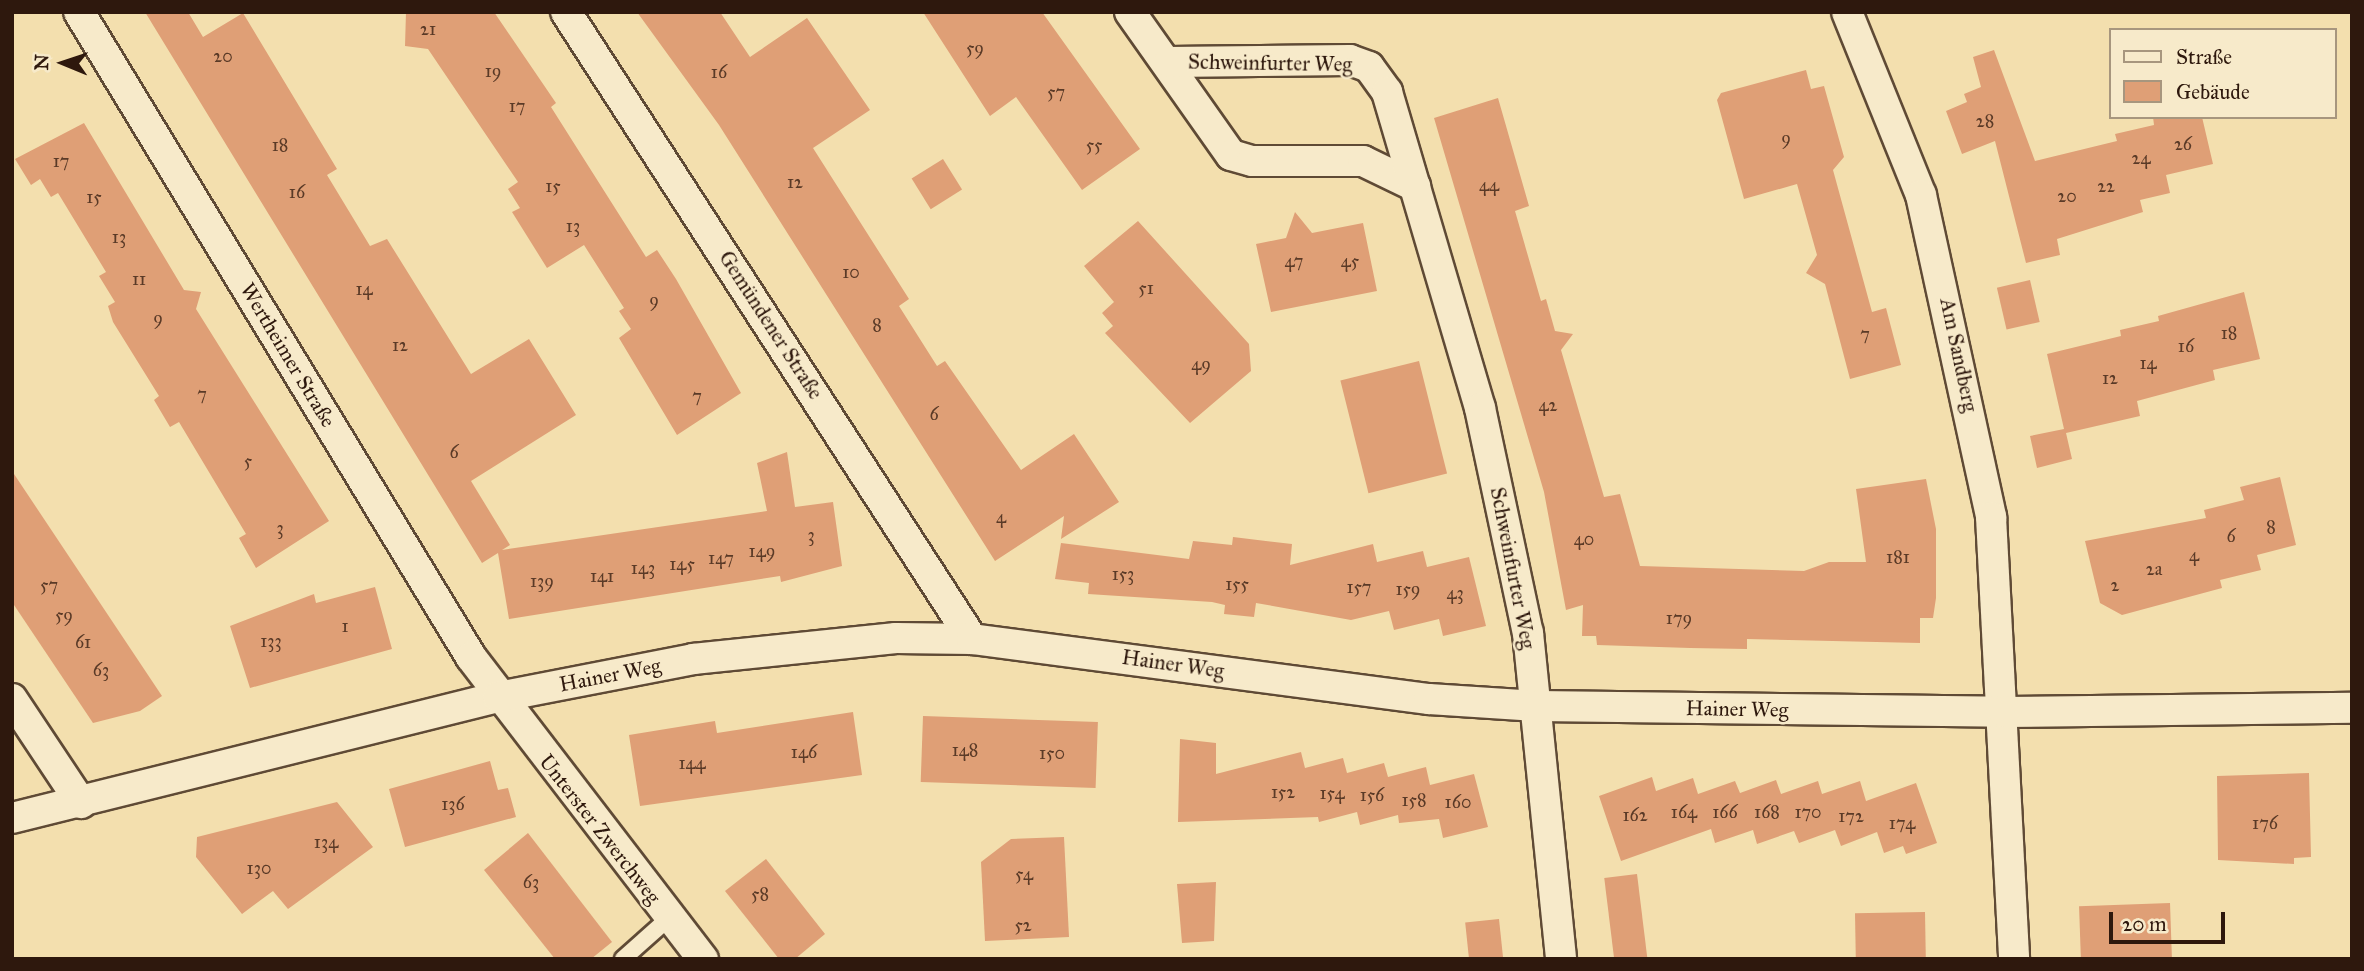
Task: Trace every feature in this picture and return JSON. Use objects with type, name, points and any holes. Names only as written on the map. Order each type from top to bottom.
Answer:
[{"type":"street","name":"Wertheimer Straße","points":[[79,12],[498,697]]},
{"type":"street","name":"Gemündener Straße","points":[[566,12],[972,639]]},
{"type":"street","name":"Schweinfurter Weg","points":[[1130,12],[1168,62],[1231,155],[1252,161],[1363,161],[1415,186]]},
{"type":"street","name":"Am Sandberg","points":[[1847,12],[1921,195],[1966,383],[1991,517],[2004,712],[2014,959]]},
{"type":"street","name":"Schweinfurter Weg","points":[[1168,62],[1350,60],[1369,67],[1387,92],[1480,408],[1537,706],[1561,959]]},
{"type":"street","name":"Hainer Weg","points":[[12,818],[81,803],[248,755],[498,697],[791,647],[972,639],[1429,699],[1537,706],[2004,712],[2352,708]]},
{"type":"street","name":"Unterster Zwerchweg","points":[[498,697],[703,959]]},
{"type":"street","points":[[12,699],[81,803]]},
{"type":"lane","points":[[623,959],[670,917]]},
{"type":"building","points":[[145,12],[188,12],[203,37],[243,13],[337,169],[327,175],[370,246],[387,239],[471,374],[529,339],[576,415],[471,481],[510,545],[502,550],[767,511],[757,463],[787,452],[795,507],[833,502],[842,566],[781,582],[780,576],[509,619],[498,553],[482,563]]},
{"type":"building","points":[[406,12],[494,12],[556,103],[551,107],[646,257],[657,250],[676,279],[741,393],[677,435],[619,338],[631,329],[619,311],[624,308],[584,245],[547,268],[512,212],[520,208],[508,189],[518,182],[428,49],[405,46]]},
{"type":"building","points":[[637,12],[720,12],[750,57],[807,18],[870,110],[813,148],[909,299],[899,306],[937,366],[945,361],[1021,470],[1074,434],[1119,502],[1061,539],[1064,516],[995,561],[719,125]]},
{"type":"building","points":[[923,12],[1042,12],[1140,149],[1082,190],[1016,97],[990,116]]},
{"type":"building","points":[[1994,50],[2035,161],[2117,141],[2115,134],[2154,125],[2153,119],[2202,119],[2213,164],[2166,175],[2170,193],[2140,200],[2143,212],[2057,239],[2060,255],[2026,263],[1995,141],[1962,154],[1946,111],[1967,102],[1964,94],[1981,87],[1973,57]]},
{"type":"building","points":[[1806,70],[1811,89],[1824,86],[1844,157],[1833,170],[1872,312],[1886,308],[1901,365],[1850,379],[1825,284],[1806,273],[1817,255],[1797,184],[1744,199],[1717,100],[1721,93]]},
{"type":"building","points":[[1498,98],[1529,206],[1515,211],[1541,301],[1546,299],[1555,331],[1573,334],[1561,350],[1604,497],[1620,494],[1640,566],[1804,571],[1829,562],[1866,562],[1856,489],[1926,479],[1936,529],[1936,598],[1933,618],[1920,618],[1920,643],[1747,639],[1747,649],[1690,648],[1597,645],[1596,636],[1582,636],[1583,605],[1566,610],[1544,492],[1434,118]]},
{"type":"building","points":[[84,123],[184,290],[201,292],[196,309],[329,521],[256,568],[239,538],[246,534],[179,422],[170,427],[154,400],[159,396],[113,322],[108,306],[115,302],[99,276],[106,272],[58,193],[51,197],[40,179],[31,185],[15,159]]},
{"type":"building","points":[[943,159],[962,190],[931,209],[912,179]]},
{"type":"building","points":[[1295,212],[1312,233],[1363,223],[1377,291],[1271,312],[1256,244],[1286,238]]},
{"type":"building","points":[[1138,221],[1249,344],[1251,371],[1190,423],[1105,333],[1113,326],[1102,313],[1114,302],[1084,266]]},
{"type":"building","points":[[2030,280],[2040,322],[2007,330],[1997,288]]},
{"type":"building","points":[[2244,292],[2260,359],[2213,370],[2215,380],[2137,401],[2140,416],[2066,433],[2072,459],[2037,468],[2030,436],[2064,429],[2047,354],[2121,336],[2120,330],[2159,321],[2158,316]]},
{"type":"building","points":[[1419,361],[1447,474],[1368,493],[1340,381]]},
{"type":"building","points":[[12,471],[162,696],[140,711],[93,723],[12,602]]},
{"type":"building","points":[[2280,477],[2296,545],[2257,555],[2261,570],[2220,580],[2222,588],[2122,615],[2100,603],[2085,541],[2206,518],[2204,510],[2244,500],[2240,487]]},
{"type":"building","points":[[1233,537],[1292,544],[1290,565],[1373,544],[1377,562],[1423,551],[1427,567],[1469,557],[1486,626],[1443,636],[1439,619],[1394,630],[1389,611],[1351,620],[1256,603],[1254,617],[1224,614],[1225,605],[1212,602],[1088,594],[1089,583],[1055,579],[1061,543],[1189,559],[1193,541],[1232,545]]},
{"type":"building","points":[[375,587],[392,649],[250,688],[230,626],[314,594],[316,603]]},
{"type":"building","points":[[853,712],[862,775],[640,806],[629,735],[715,721],[717,733]]},
{"type":"building","points":[[923,716],[1098,722],[1096,788],[921,782]]},
{"type":"building","points":[[1180,739],[1216,743],[1216,774],[1301,752],[1305,768],[1343,758],[1347,773],[1384,763],[1388,777],[1426,767],[1430,785],[1474,774],[1488,827],[1443,838],[1439,819],[1399,823],[1398,815],[1360,825],[1357,812],[1319,822],[1318,817],[1178,822]]},
{"type":"building","points":[[490,761],[498,790],[508,788],[516,817],[405,847],[389,789]]},
{"type":"building","points":[[2309,773],[2311,857],[2294,858],[2294,864],[2218,860],[2217,776]]},
{"type":"building","points":[[1652,777],[1656,791],[1693,778],[1698,794],[1735,781],[1740,793],[1776,780],[1781,794],[1818,781],[1822,794],[1860,781],[1866,801],[1916,783],[1937,843],[1906,854],[1903,846],[1884,853],[1877,832],[1841,846],[1835,830],[1799,843],[1794,831],[1757,844],[1753,830],[1715,843],[1711,829],[1621,861],[1599,796]]},
{"type":"building","points":[[337,802],[373,847],[288,909],[273,891],[242,914],[196,857],[197,837]]},
{"type":"building","points":[[528,833],[612,942],[591,959],[555,959],[484,870]]},
{"type":"building","points":[[1064,837],[1069,937],[985,941],[981,862],[1011,839]]},
{"type":"building","points":[[766,859],[825,934],[795,959],[779,959],[725,891]]},
{"type":"building","points":[[1637,874],[1647,959],[1614,959],[1604,878]]},
{"type":"building","points":[[1216,882],[1214,941],[1182,943],[1177,884]]},
{"type":"building","points":[[2170,903],[2172,959],[2081,959],[2079,906]]},
{"type":"building","points":[[1925,912],[1926,959],[1856,959],[1855,913]]},
{"type":"building","points":[[1499,919],[1503,959],[1469,959],[1465,923]]}]
